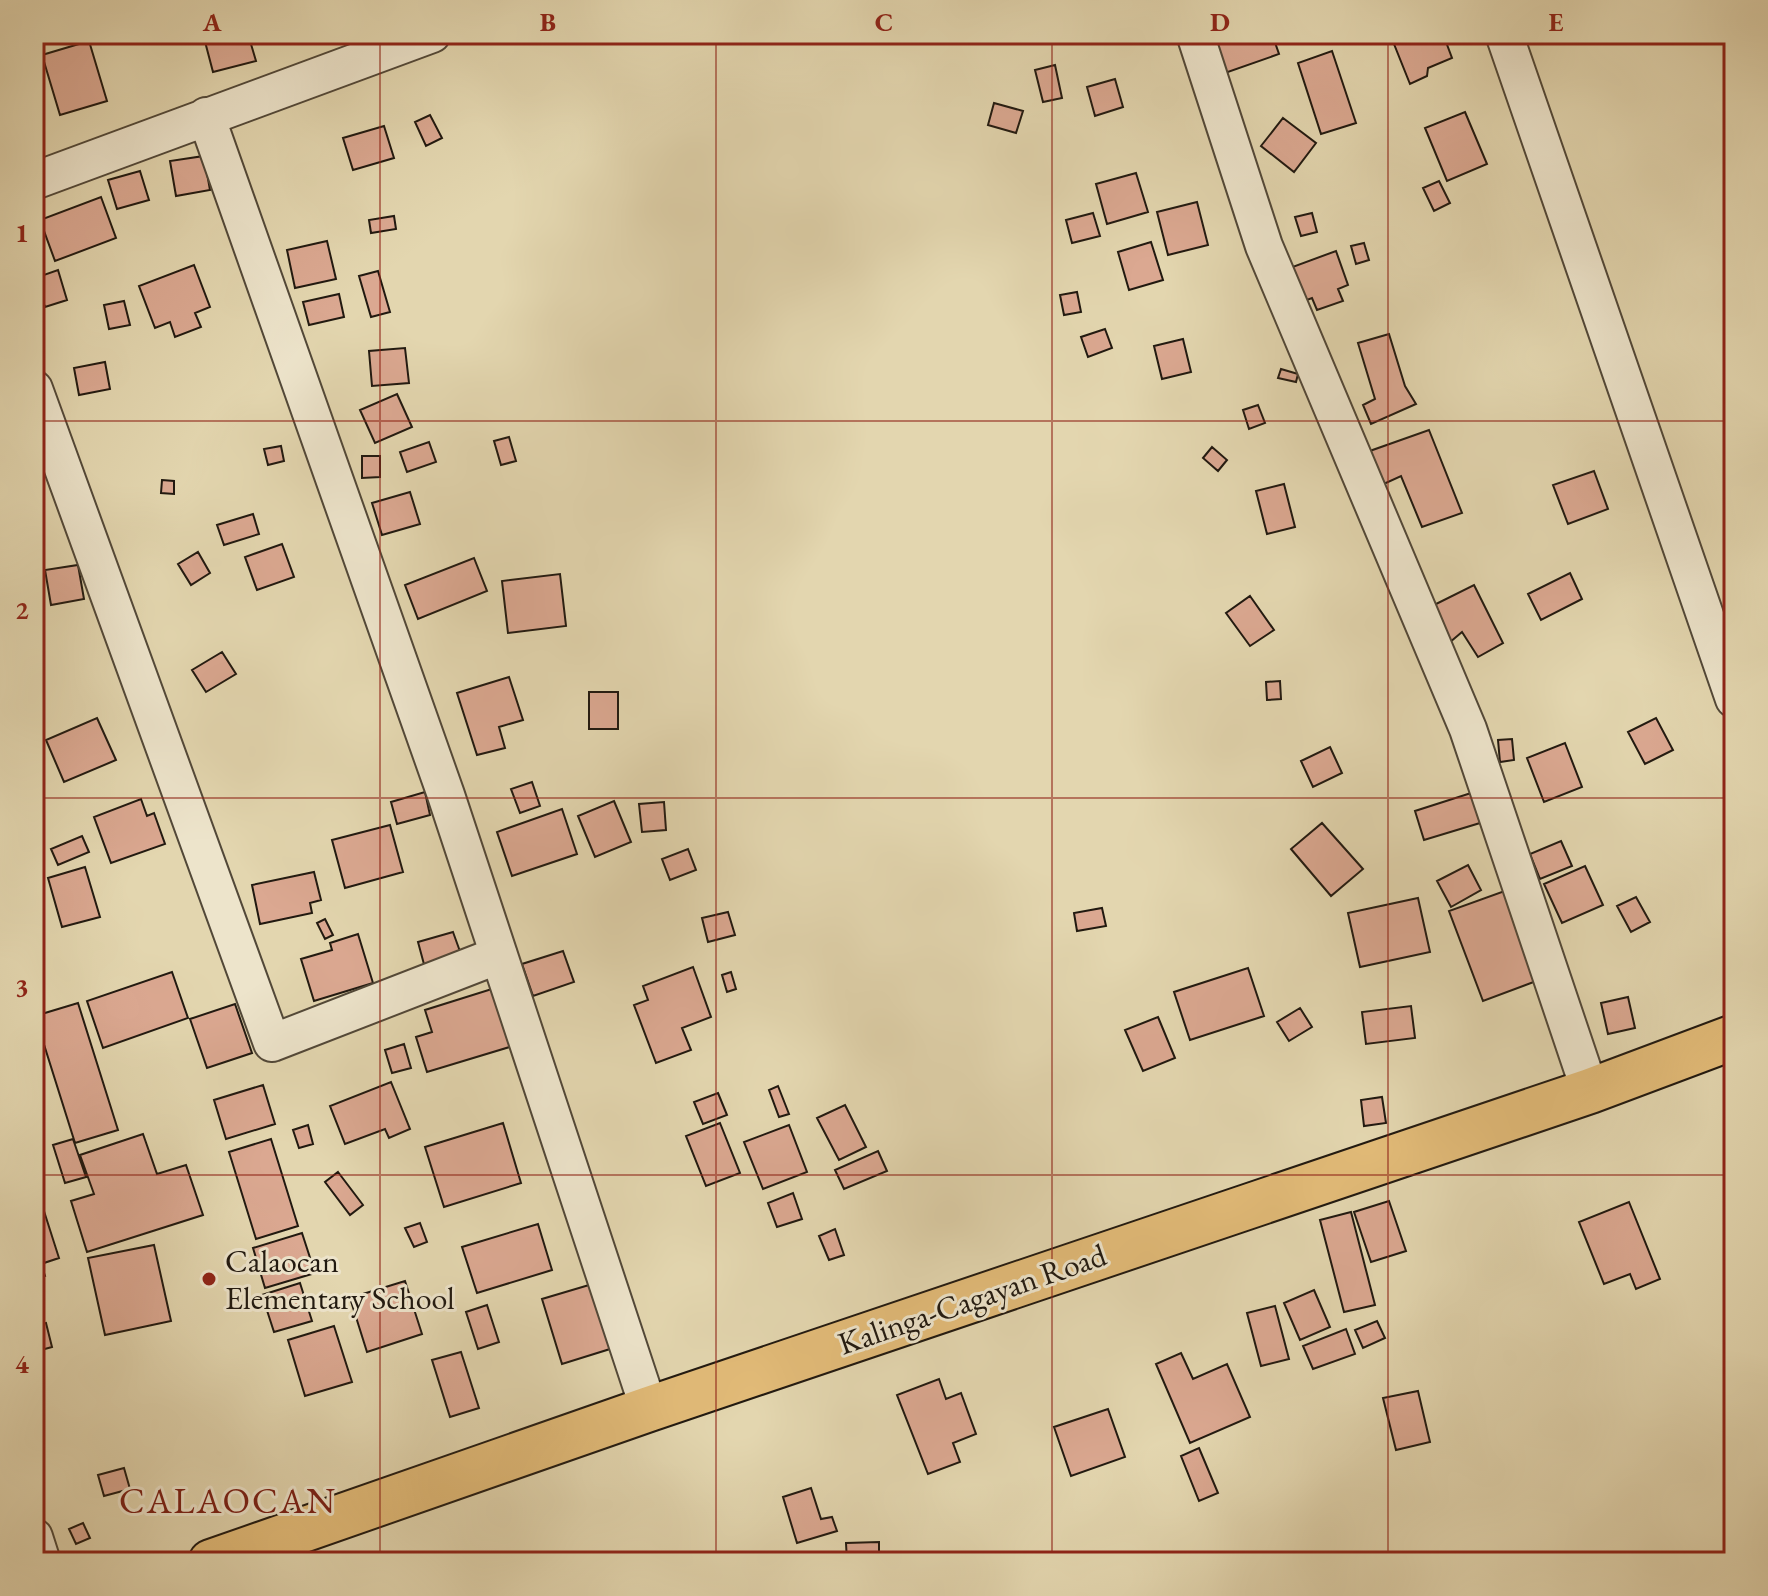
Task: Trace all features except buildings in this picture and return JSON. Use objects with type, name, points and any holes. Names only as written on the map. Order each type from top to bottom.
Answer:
[{"type":"highway","name":"Kalinga-Cagayan Road","points":[[211,1562],[649,1409],[1590,1091],[1734,1037]]},
{"type":"street","points":[[34,181],[432,34]]},
{"type":"street","points":[[1195,34],[1264,246],[1468,729],[1590,1091]]},
{"type":"street","points":[[1504,34],[1734,699]]},
{"type":"street","points":[[206,116],[446,795],[649,1409]]},
{"type":"street","points":[[34,389],[272,1043],[499,955]]},
{"type":"street","points":[[34,1537],[42,1562]]},
{"type":"place","name":"Calaocan Elementary School","points":[[209,1279]]},
{"type":"district","name":"CALAOCAN","points":[[228,1500]]}]
